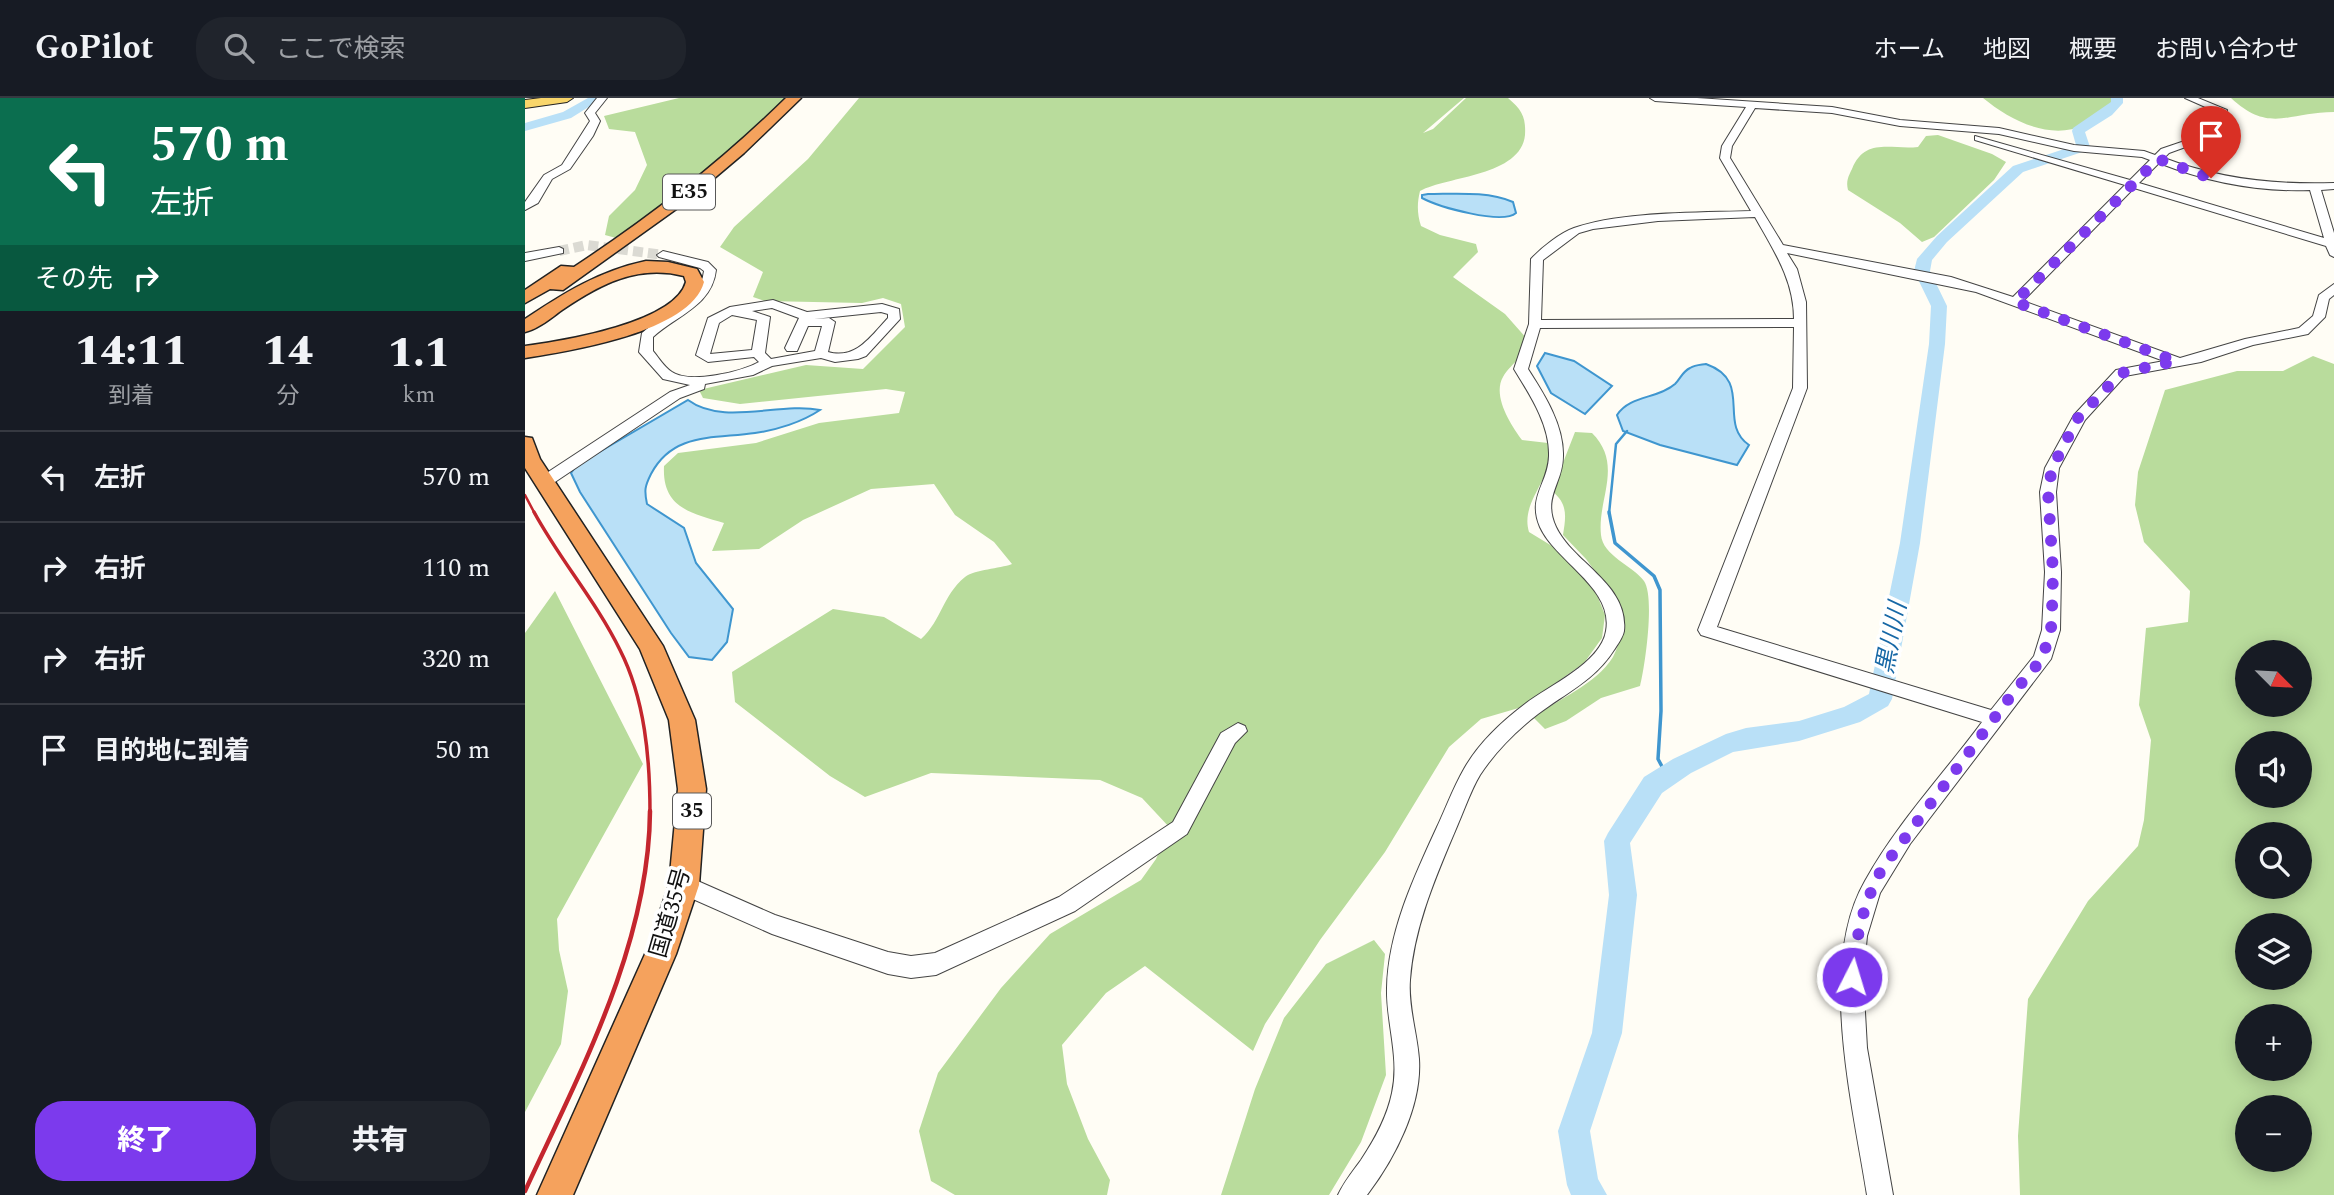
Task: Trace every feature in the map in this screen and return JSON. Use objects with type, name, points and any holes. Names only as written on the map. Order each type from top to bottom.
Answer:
[{"type":"highway","name":"E35","points":[[529,322],[568,274],[731,148],[784,98]]},
{"type":"highway","name":"E35","points":[[525,298],[568,274],[699,184],[743,148],[794,98]]},
{"type":"highway","points":[[525,351],[631,322],[660,311],[683,294],[687,284],[682,276],[669,271],[633,272],[586,291],[529,322]]},
{"type":"highway","name":"国道35号","points":[[525,443],[530,459],[544,482],[651,646],[682,720],[692,789],[684,885],[661,954],[555,1195]]},
{"type":"main road","points":[[525,104],[567,98]]},
{"type":"street","points":[[525,207],[534,201],[548,177],[566,167],[583,143],[595,121],[590,114],[602,98]]},
{"type":"street","points":[[1655,98],[1832,110],[1900,124],[1953,130],[1999,131],[2074,148],[2144,154],[2196,174],[2222,180],[2334,186]]},
{"type":"street","points":[[2015,302],[2158,159],[2175,146],[2219,134],[2224,112],[2190,98]]},
{"type":"street","points":[[1742,103],[1725,153],[1757,214],[1791,269],[1800,302],[1803,335],[1800,388],[1707,631],[1996,719]]},
{"type":"street","points":[[1953,130],[2334,245]]},
{"type":"street","points":[[2315,187],[2334,245],[2334,253]]},
{"type":"street","points":[[1351,1195],[1373,1168],[1405,1094],[1407,1065],[1399,980],[1406,933],[1426,873],[1457,803],[1474,770],[1502,736],[1533,707],[1569,685],[1600,661],[1615,632],[1613,614],[1604,594],[1585,567],[1555,539],[1542,509],[1543,491],[1555,463],[1552,432],[1545,407],[1521,369],[1535,324],[1537,259],[1575,231],[1592,226],[1658,218],[1757,214]]},
{"type":"street","points":[[1779,248],[1951,281],[2176,361]]},
{"type":"street","points":[[525,257],[559,251]]},
{"type":"street","points":[[663,255],[704,265],[710,270],[711,278],[690,306],[656,326],[647,336],[646,352],[666,376],[679,381],[695,382],[759,370],[769,359]]},
{"type":"street","points":[[1880,1195],[1855,1048],[1852,977],[1856,936],[1871,889],[1882,869],[2013,693],[2042,659],[2047,648],[2051,630],[2053,572],[2048,492],[2052,468],[2078,418],[2121,373],[2201,358],[2250,342],[2303,331],[2319,317],[2323,298],[2332,290]]},
{"type":"street","points":[[805,320],[853,309],[882,308],[895,312],[894,319],[861,353],[844,358],[821,354],[769,359],[708,358],[703,355],[713,321],[730,311],[773,304],[805,320],[829,322],[821,354]]},
{"type":"street","points":[[544,482],[675,395],[700,386],[768,371],[764,317],[730,311]]},
{"type":"street","points":[[792,348],[805,320]]},
{"type":"street","points":[[1535,324],[1800,323]]},
{"type":"street","points":[[684,885],[772,924],[888,963],[911,967],[936,964],[1067,904],[1180,828],[1228,738],[1238,731]]},
{"type":"green space","points":[[679,98],[785,98],[779,108],[634,233],[616,238],[605,235],[609,216],[635,190],[647,165],[635,132],[609,129],[604,116]]},
{"type":"green space","points":[[859,98],[1464,98],[1423,133],[1433,129],[1466,98],[1508,98],[1520,110],[1525,123],[1525,135],[1520,149],[1511,159],[1481,173],[1420,191],[1419,217],[1421,226],[1440,235],[1476,244],[1478,252],[1453,277],[1505,314],[1528,340],[1519,358],[1503,377],[1500,393],[1504,410],[1522,440],[1548,443],[1548,466],[1529,509],[1529,532],[1552,546],[1578,568],[1597,595],[1605,615],[1602,638],[1584,663],[1522,707],[1481,719],[1449,747],[1385,852],[1320,940],[1265,1024],[1253,1051],[1145,966],[1106,993],[1062,1045],[1067,1084],[1088,1139],[1110,1180],[1107,1195],[955,1195],[931,1181],[919,1131],[938,1073],[1001,988],[1050,934],[1141,880],[1156,859],[1170,828],[1142,798],[1100,780],[931,773],[865,797],[830,776],[735,702],[732,672],[833,609],[884,617],[921,639],[928,632],[951,592],[965,577],[975,572],[1012,564],[994,542],[955,515],[934,484],[871,489],[803,520],[759,549],[712,551],[724,523],[700,516],[681,506],[673,500],[665,480],[664,466],[678,453],[756,443],[819,423],[899,413],[905,392],[886,389],[740,404],[703,398],[699,390],[806,365],[863,369],[905,327],[901,304],[883,298],[862,303],[765,301],[753,297],[763,272],[720,247],[734,227],[808,159]]},
{"type":"green space","points":[[1983,98],[2114,98],[2114,101],[2089,123],[2058,131],[2031,126],[2005,114]]},
{"type":"green space","points":[[2231,98],[2334,98],[2334,112],[2269,118],[2245,109]]},
{"type":"green space","points":[[1938,135],[1992,154],[2006,162],[1994,180],[1934,237],[1922,242],[1900,223],[1848,190],[1847,182],[1857,159],[1864,152],[1880,147],[1918,147],[1926,136]]},
{"type":"green space","points":[[2313,356],[2334,364],[2334,1195],[2020,1195],[2018,1136],[2028,999],[2088,901],[2138,846],[2144,820],[2151,740],[2139,705],[2146,628],[2188,622],[2190,591],[2144,542],[2135,505],[2138,472],[2165,390],[2237,371],[2283,371]]},
{"type":"green space","points":[[1575,432],[1592,433],[1606,457],[1608,470],[1601,535],[1612,555],[1644,581],[1649,601],[1646,649],[1640,686],[1601,698],[1566,721],[1545,729],[1534,718],[1597,676],[1613,657],[1623,631],[1609,590],[1586,559],[1563,535],[1565,511],[1552,491]]},
{"type":"green space","points":[[555,591],[643,764],[557,919],[559,950],[568,991],[561,1044],[525,1112],[525,633]]},
{"type":"green space","points":[[1374,940],[1385,954],[1381,993],[1386,1075],[1361,1142],[1329,1195],[1221,1195],[1255,1089],[1284,1018],[1326,964]]},
{"type":"water","points":[[1471,194],[1503,198],[1513,202],[1516,213],[1498,217],[1470,213],[1422,198],[1422,195]]},
{"type":"water","points":[[1545,353],[1574,361],[1612,386],[1585,414],[1551,393],[1537,366]]},
{"type":"water","points":[[1706,364],[1720,371],[1728,381],[1732,391],[1736,425],[1740,436],[1749,445],[1737,465],[1660,445],[1623,431],[1617,415],[1629,404],[1668,389],[1687,370]]},
{"type":"water","points":[[688,400],[702,408],[718,411],[804,408],[820,410],[797,422],[772,430],[683,444],[660,460],[649,478],[645,492],[647,504],[684,528],[696,563],[733,609],[727,642],[712,660],[689,657],[580,492],[571,473],[577,465]]},
{"type":"waterway","points":[[525,127],[567,115],[597,98]]},
{"type":"waterway","name":"黒川川","points":[[1590,1195],[1583,1185],[1574,1131],[1607,1033],[1623,895],[1617,841],[1653,785],[1682,766],[1726,744],[1746,738],[1799,731],[1851,715],[1880,699],[1910,543],[1937,344],[1939,306],[1922,271],[1925,259],[1942,239],[2018,169],[2083,147],[2078,131],[2108,112],[2117,103],[2117,98]]},
{"type":"waterway","points":[[1609,513],[1616,444],[1627,431]]},
{"type":"waterway","points":[[1609,513],[1615,543],[1654,576],[1660,590],[1661,711],[1658,759],[1666,774]]},
{"type":"tunnel","points":[[559,251],[587,245],[663,255]]},
{"type":"railway","points":[[525,495],[535,514]]},
{"type":"railway","points":[[534,512],[600,615],[628,669],[644,730],[650,812]]},
{"type":"railway","points":[[525,1191],[588,1054],[625,959],[647,861],[650,812]]},
{"type":"route","points":[[1852,977],[1856,936],[1871,889],[1882,869],[2013,693],[2042,659],[2047,648],[2051,630],[2053,572],[2048,492],[2052,468],[2078,418],[2121,373],[2176,361],[2015,302],[2158,159],[2211,178]]}]
